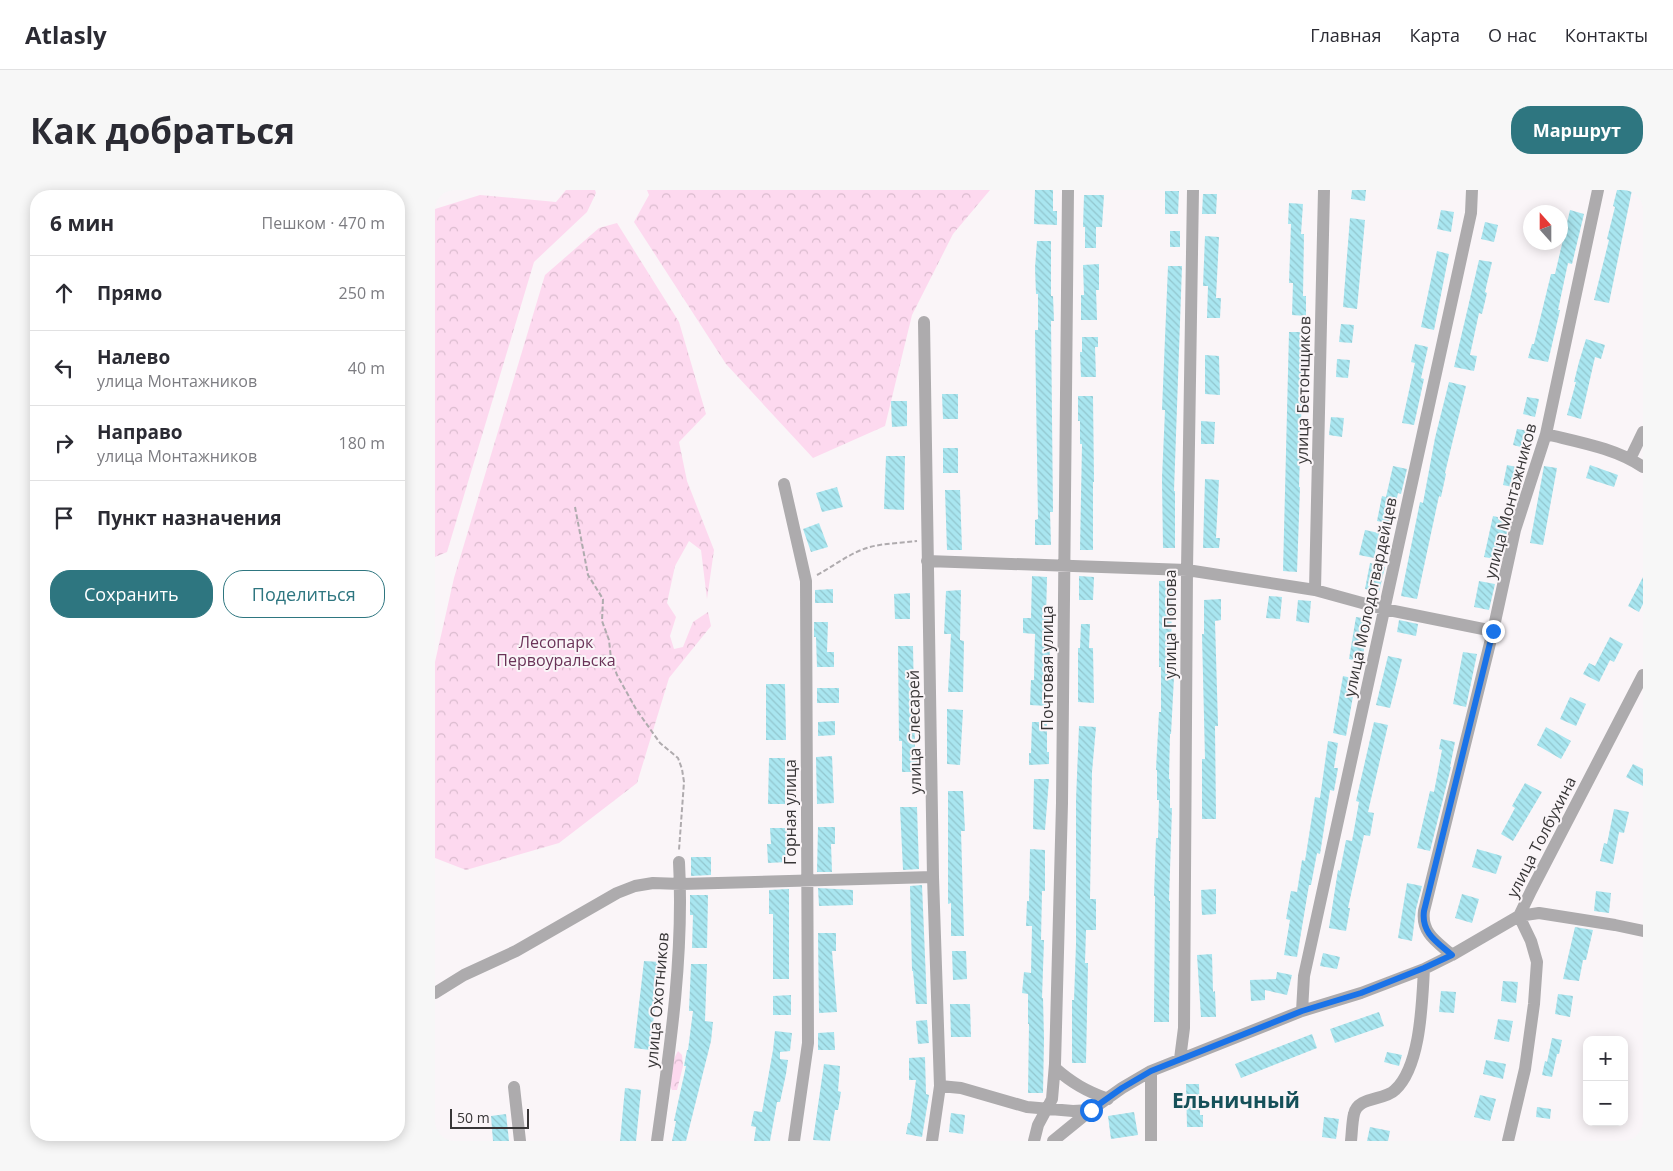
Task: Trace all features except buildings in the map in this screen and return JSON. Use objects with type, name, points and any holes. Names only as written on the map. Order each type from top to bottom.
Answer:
[{"type":"street","name":"Почтовая улица","points":[[1034,1141],[1038,1124],[1052,1098],[1055,1068],[1062,803],[1068,190]]},
{"type":"street","name":"улица Попова","points":[[1180,1059],[1184,1028],[1187,570],[1193,190]]},
{"type":"street","name":"улица Бетонщиков","points":[[1315,590],[1324,190]]},
{"type":"street","name":"улица Молодогвардейцев","points":[[1302,1011],[1303,976],[1471,213],[1472,190]]},
{"type":"street","name":"улица Монтажников","points":[[1452,955],[1427,933],[1423,920],[1424,911],[1493,631],[1515,530],[1545,434],[1598,190]]},
{"type":"street","name":"улица Слесарей","points":[[924,322],[933,877],[940,1086],[932,1141]]},
{"type":"street","points":[[1630,458],[1643,432]]},
{"type":"street","points":[[1545,434],[1588,444],[1630,458],[1643,467]]},
{"type":"street","name":"Горная улица","points":[[784,484],[806,581],[808,1043],[794,1141]]},
{"type":"street","points":[[927,561],[1187,570],[1315,590],[1384,609],[1493,631]]},
{"type":"street","name":"улица Толбухина","points":[[1508,1141],[1525,1069],[1534,1004],[1537,962],[1531,941],[1519,916],[1643,675]]},
{"type":"street","name":"улица Охотников","points":[[657,1141],[671,1035],[680,937],[681,884],[679,862]]},
{"type":"street","points":[[435,993],[464,975],[516,951],[617,892],[635,886],[653,883],[681,884],[933,877]]},
{"type":"street","points":[[1053,1141],[1091,1110],[1151,1071],[1302,1011],[1361,993],[1424,968],[1452,955],[1519,916],[1539,913],[1643,931]]},
{"type":"street","points":[[1351,1141],[1354,1113],[1365,1101],[1378,1099],[1395,1091],[1405,1076],[1415,1051],[1421,1014],[1424,968]]},
{"type":"street","points":[[1055,1068],[1070,1082],[1108,1099]]},
{"type":"street","points":[[1151,1071],[1151,1141]]},
{"type":"street","points":[[940,1086],[961,1088],[1002,1101],[1045,1110],[1091,1110]]},
{"type":"street","points":[[514,1087],[520,1141]]},
{"type":"path","points":[[575,507],[588,575],[603,599],[602,621],[609,640],[614,667],[652,733],[678,758],[682,769],[684,782],[679,862]]},
{"type":"path","points":[[806,581],[868,547],[927,541]]},
{"type":"green space","points":[[566,190],[595,190],[596,193],[587,212],[534,262],[447,552],[435,557],[435,209],[480,195],[556,202]]},
{"type":"green space","points":[[647,190],[990,190],[953,234],[912,315],[885,426],[813,458],[726,364],[634,222],[649,195]]},
{"type":"green space","name":"Лесопарк Первоуральска","points":[[617,223],[679,322],[706,414],[679,442],[687,481],[714,550],[707,599],[701,550],[689,541],[675,566],[667,603],[676,617],[670,636],[674,649],[683,647],[693,622],[708,612],[711,626],[669,678],[637,783],[559,843],[466,870],[435,858],[435,662],[454,578],[545,275],[599,228]]},
{"type":"green space","points":[[678,1051],[682,1055],[683,1066],[677,1090],[672,1090],[670,1076]]},
{"type":"district","name":"Ельничный","points":[[1236,1100]]},
{"type":"route","points":[[1091,1110],[1122,1088],[1151,1071],[1302,1011],[1361,993],[1452,955],[1427,933],[1423,920],[1424,911],[1493,631]]}]
